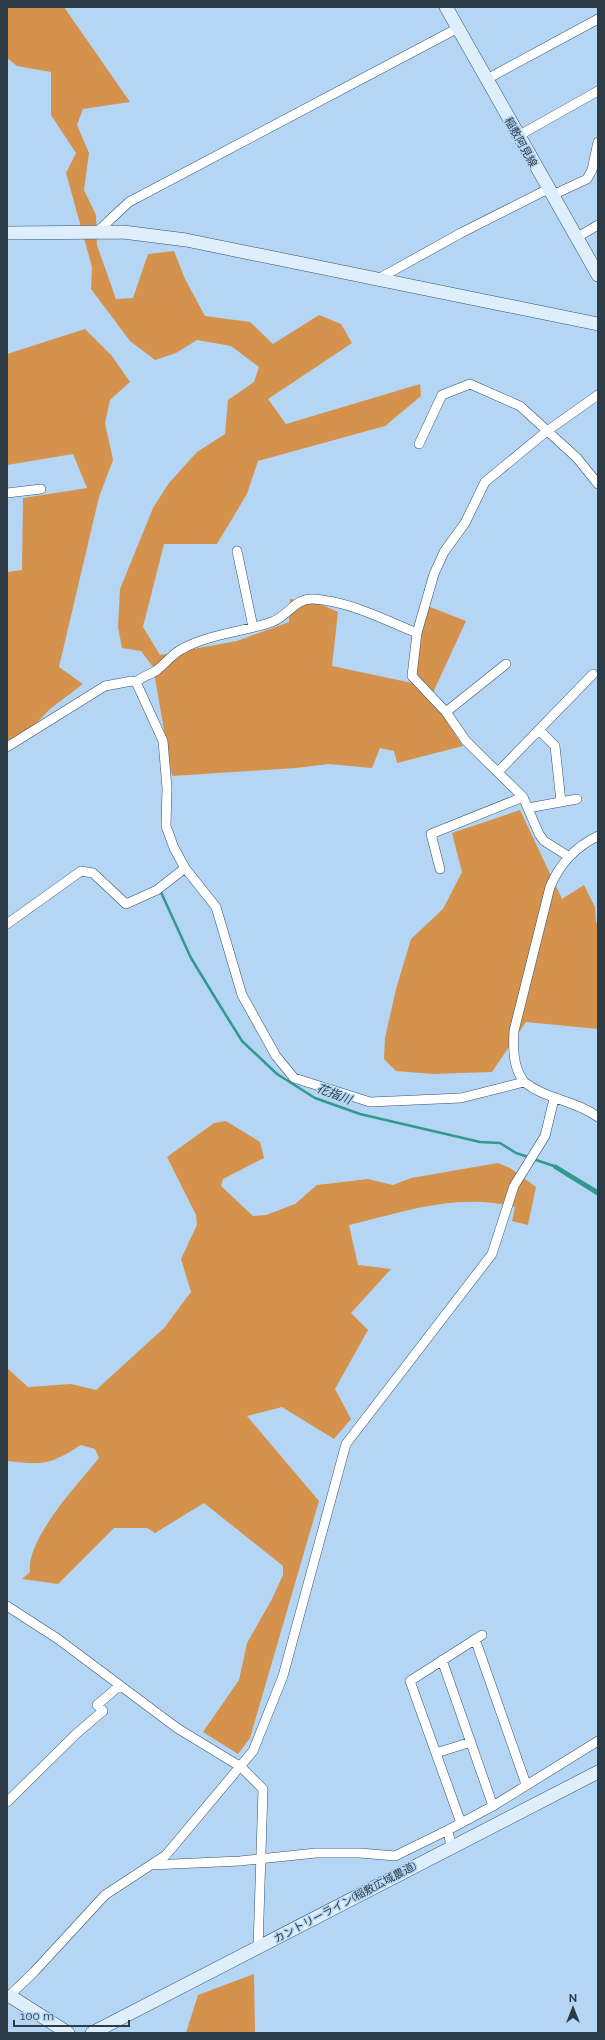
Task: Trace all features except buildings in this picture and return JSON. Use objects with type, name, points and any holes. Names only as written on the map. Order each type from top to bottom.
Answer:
[{"type":"street","name":"稲敷阿見線","points":[[446,7],[598,275]]},
{"type":"street","points":[[487,79],[598,19]]},
{"type":"street","points":[[98,231],[129,202],[458,28]]},
{"type":"street","points":[[518,136],[598,91]]},
{"type":"street","points":[[378,280],[461,233],[548,189],[557,193],[587,179],[592,170],[598,142]]},
{"type":"street","points":[[576,238],[598,225]]},
{"type":"street","points":[[7,233],[98,231],[123,232],[186,240],[598,324]]},
{"type":"street","points":[[419,444],[442,395],[470,384],[520,406],[577,458],[598,484]]},
{"type":"street","points":[[568,856],[544,841],[523,797],[466,741],[446,712],[412,676],[416,634],[434,574],[444,552],[465,523],[485,482],[547,431],[598,395]]},
{"type":"street","points":[[7,493],[41,489]]},
{"type":"street","points":[[237,551],[253,627]]},
{"type":"street","points":[[7,747],[105,686],[132,681],[136,682],[156,671],[172,655],[183,648],[280,618],[297,603],[304,599],[330,601],[350,607],[416,634]]},
{"type":"street","points":[[446,712],[506,664]]},
{"type":"street","points":[[498,772],[593,674]]},
{"type":"street","points":[[136,682],[163,741],[167,788],[166,826],[174,848],[185,868],[216,907],[242,995],[276,1056],[294,1078],[370,1102],[461,1098],[524,1082]]},
{"type":"street","points":[[539,730],[555,746],[561,802]]},
{"type":"street","points":[[440,869],[431,834],[523,797]]},
{"type":"street","points":[[528,808],[577,799]]},
{"type":"street","points":[[598,836],[568,856],[555,875],[550,887],[514,1031],[513,1048],[517,1070],[524,1082],[533,1089],[554,1098],[577,1105],[598,1117]]},
{"type":"street","points":[[7,924],[81,871],[93,873],[126,904],[157,890],[185,868]]},
{"type":"street","points":[[68,2033],[8,1996],[105,1894],[166,1855],[253,1751],[283,1676],[346,1444],[492,1254],[514,1186],[545,1136],[554,1098]]},
{"type":"street","points":[[7,1606],[58,1639],[177,1728],[241,1767],[263,1789],[258,1948]]},
{"type":"street","points":[[461,1823],[410,1681],[479,1637],[526,1784]]},
{"type":"street","points":[[442,1660],[493,1806]]},
{"type":"street","points":[[7,1802],[76,1734],[103,1711],[97,1706],[120,1686]]},
{"type":"street","points":[[151,1865],[180,1865],[316,1853],[360,1853],[395,1856],[493,1806],[526,1784],[598,1741]]},
{"type":"street","points":[[436,1753],[471,1742]]},
{"type":"street","name":"カントリーライン(稲敷広域農道)","points":[[92,2033],[598,1772]]},
{"type":"street","points":[[448,1830],[451,1847]]},
{"type":"shaded area","points":[[7,7],[64,7],[130,102],[83,109],[77,125],[89,153],[84,190],[96,215],[97,245],[116,299],[133,298],[148,254],[174,251],[185,279],[205,316],[250,322],[273,344],[319,315],[341,324],[352,343],[268,399],[286,424],[420,384],[421,396],[385,426],[258,461],[247,494],[217,544],[164,544],[143,627],[160,655],[237,641],[289,622],[290,599],[320,604],[338,612],[332,666],[412,683],[425,605],[466,621],[431,697],[463,746],[397,763],[394,751],[380,748],[372,768],[329,764],[296,768],[172,776],[153,667],[141,651],[122,648],[118,627],[120,589],[153,508],[169,483],[197,452],[225,434],[228,400],[254,382],[259,367],[231,346],[197,340],[176,353],[155,360],[130,341],[91,289],[92,267],[66,173],[76,153],[51,115],[51,72],[17,66],[7,58]]},
{"type":"shaded area","points":[[85,329],[112,356],[130,382],[110,400],[105,423],[113,460],[99,497],[59,667],[83,684],[50,709],[29,731],[7,741],[7,572],[22,570],[23,498],[87,488],[73,454],[7,465],[7,354]]},
{"type":"shaded area","points":[[520,810],[562,899],[584,885],[595,907],[596,922],[598,923],[598,1029],[526,1022],[492,1072],[433,1074],[396,1071],[384,1059],[385,1038],[396,989],[411,939],[443,909],[462,872],[452,833]]},
{"type":"shaded area","points":[[226,1121],[260,1142],[264,1158],[223,1179],[221,1186],[253,1216],[266,1215],[295,1204],[317,1185],[368,1179],[393,1185],[411,1178],[498,1163],[510,1168],[536,1187],[528,1225],[512,1221],[515,1207],[494,1203],[473,1202],[431,1206],[349,1225],[358,1265],[391,1269],[351,1313],[368,1330],[335,1389],[351,1419],[334,1439],[282,1407],[247,1416],[319,1501],[250,1738],[238,1754],[203,1732],[239,1680],[247,1643],[272,1599],[283,1575],[283,1566],[204,1503],[155,1533],[147,1528],[114,1528],[58,1584],[22,1579],[30,1572],[31,1559],[36,1544],[55,1512],[99,1458],[95,1449],[81,1445],[54,1460],[46,1462],[30,1463],[7,1461],[7,1368],[28,1387],[71,1384],[96,1390],[164,1328],[191,1292],[181,1259],[197,1225],[196,1215],[167,1157],[214,1123]]},
{"type":"shaded area","points":[[555,1164],[598,1190],[598,1196],[553,1168]]},
{"type":"shaded area","points":[[254,1974],[255,2033],[186,2033],[198,1995]]},
{"type":"waterway","name":"花指川","points":[[160,890],[191,958],[242,1041],[277,1074],[315,1098],[360,1114],[480,1142],[500,1143],[516,1153],[528,1157]]},
{"type":"waterway","name":"花指川","points":[[533,1159],[557,1167]]}]
